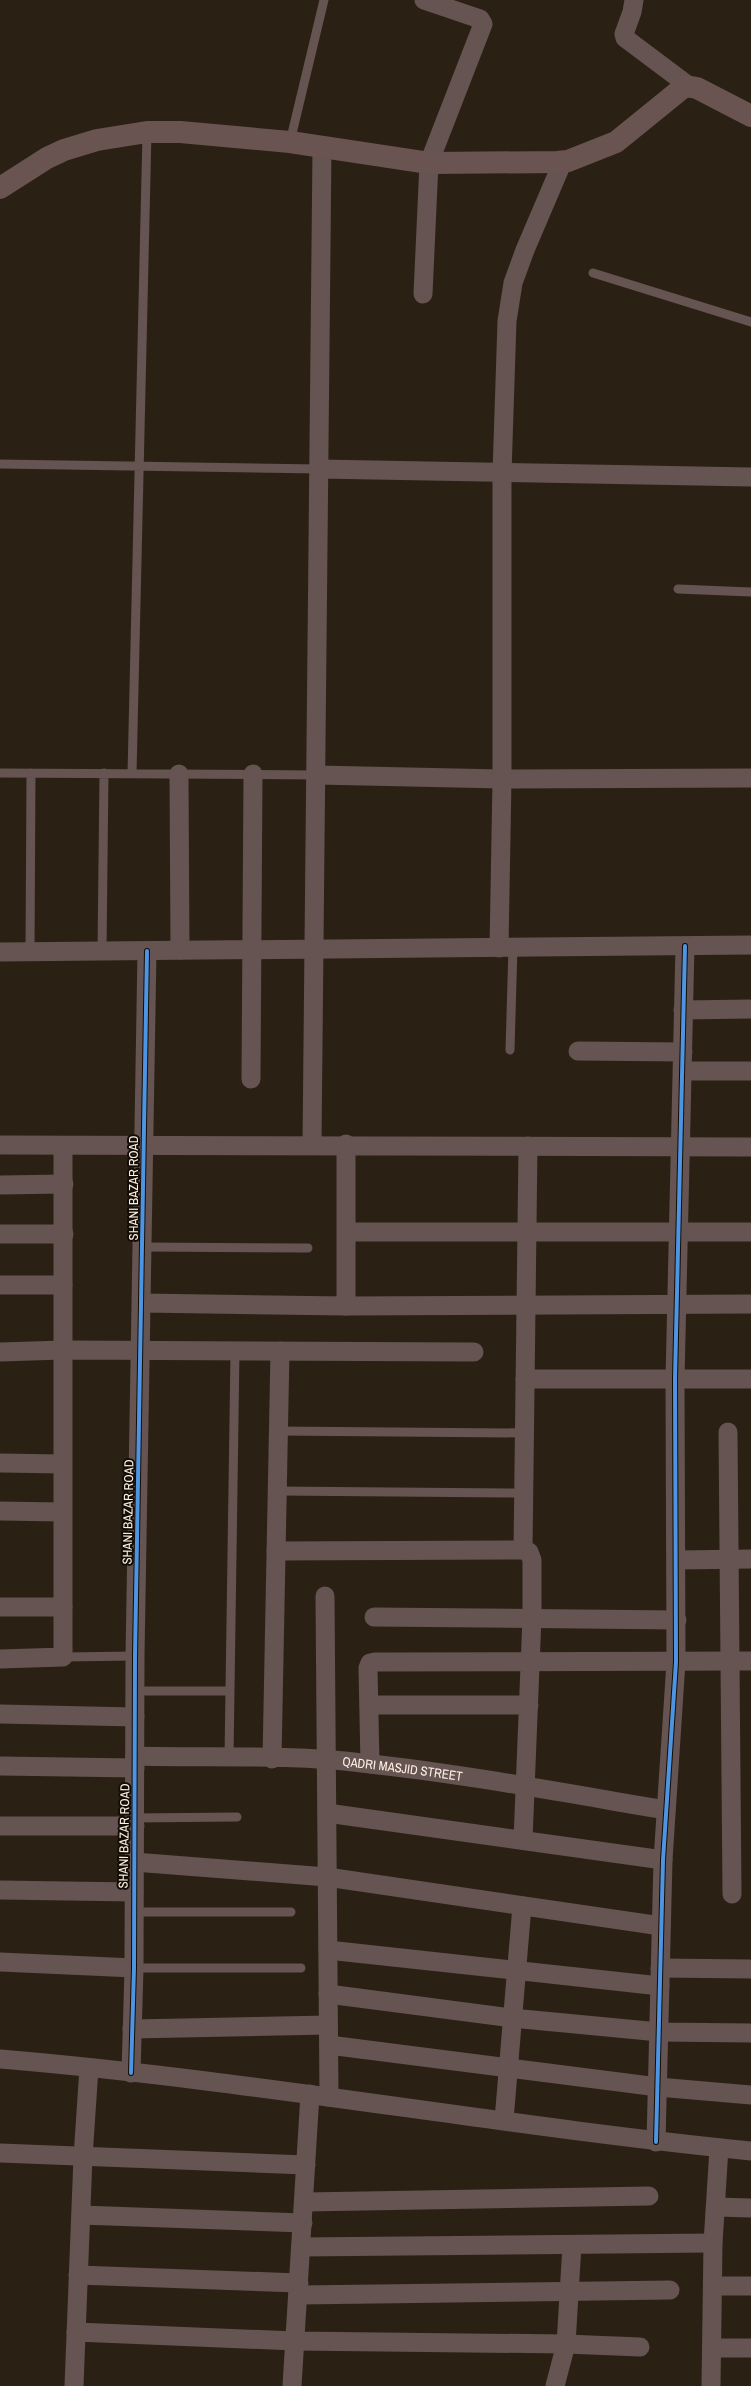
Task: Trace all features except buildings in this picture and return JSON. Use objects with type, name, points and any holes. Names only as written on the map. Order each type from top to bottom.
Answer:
[{"type":"street","points":[[423,294],[429,163],[483,24],[480,19],[424,0]]},
{"type":"street","points":[[634,0],[632,12],[624,34],[625,38],[689,86],[751,116]]},
{"type":"street","points":[[0,188],[47,158],[64,150],[97,140],[147,132],[180,132],[290,142],[429,163],[563,162],[616,142],[682,87],[689,86]]},
{"type":"street","points":[[312,1144],[317,775],[322,147]]},
{"type":"street","points":[[506,948],[502,779],[502,473],[507,321],[513,284],[525,250],[563,162]]},
{"type":"street","points":[[319,470],[751,477]]},
{"type":"street","points":[[179,774],[180,950]]},
{"type":"street","points":[[250,1079],[253,774]]},
{"type":"street","points":[[317,775],[502,779],[751,778]]},
{"type":"street","points":[[0,952],[751,945]]},
{"type":"street","points":[[656,2142],[663,1860],[676,1662],[677,1560],[674,1379],[685,946]]},
{"type":"street","name":"SHANI BAZAR ROAD","points":[[131,2074],[134,1968],[135,1656],[147,951]]},
{"type":"street","points":[[683,1010],[751,1009]]},
{"type":"street","points":[[578,1051],[683,1052]]},
{"type":"street","points":[[683,1071],[751,1071]]},
{"type":"street","points":[[346,1144],[346,1306]]},
{"type":"street","points":[[0,1145],[143,1146],[346,1144],[751,1147]]},
{"type":"street","points":[[0,1659],[63,1657],[63,1146]]},
{"type":"street","points":[[523,1550],[528,1146]]},
{"type":"street","points":[[0,1185],[64,1184]]},
{"type":"street","points":[[347,1232],[677,1234],[751,1232]]},
{"type":"street","points":[[0,1234],[64,1234]]},
{"type":"street","points":[[0,1285],[63,1285]]},
{"type":"street","points":[[142,1304],[346,1306],[751,1304]]},
{"type":"street","points":[[0,1352],[63,1350],[474,1352]]},
{"type":"street","points":[[272,1759],[280,1351]]},
{"type":"street","points":[[525,1379],[751,1379]]},
{"type":"street","points":[[728,1432],[732,1894]]},
{"type":"street","points":[[0,1463],[62,1464]]},
{"type":"street","points":[[0,1511],[62,1512]]},
{"type":"street","points":[[276,1551],[523,1550],[529,1552],[532,1560],[532,1617],[523,1840]]},
{"type":"street","points":[[677,1560],[751,1559]]},
{"type":"street","points":[[325,1596],[329,2097]]},
{"type":"street","points":[[0,1607],[62,1607]]},
{"type":"street","points":[[374,1617],[532,1617],[677,1620]]},
{"type":"street","points":[[370,1764],[368,1668],[370,1663],[751,1661]]},
{"type":"street","points":[[368,1705],[529,1705]]},
{"type":"street","points":[[0,1714],[135,1718]]},
{"type":"street","name":"QADRI MASJID STREET","points":[[0,1766],[229,1758],[326,1760],[370,1764],[525,1786],[666,1810]]},
{"type":"street","points":[[327,1813],[663,1860]]},
{"type":"street","points":[[0,1826],[135,1822]]},
{"type":"street","points":[[134,1862],[327,1877],[661,1926]]},
{"type":"street","points":[[0,1890],[134,1892]]},
{"type":"street","points":[[504,2120],[522,1906]]},
{"type":"street","points":[[328,1950],[516,1969],[660,1977],[751,1969]]},
{"type":"street","points":[[0,1962],[134,1968]]},
{"type":"street","points":[[328,1994],[512,2018],[659,2032],[751,2034]]},
{"type":"street","points":[[132,2029],[328,2025]]},
{"type":"street","points":[[329,2045],[658,2087],[751,2095]]},
{"type":"street","points":[[0,2059],[310,2094],[656,2142],[751,2151]]},
{"type":"street","points":[[74,2386],[80,2215],[89,2068]]},
{"type":"street","points":[[292,2386],[305,2202],[310,2094]]},
{"type":"street","points":[[711,2386],[714,2286],[713,2244],[719,2148]]},
{"type":"street","points":[[0,2153],[306,2165]]},
{"type":"street","points":[[305,2202],[649,2196]]},
{"type":"street","points":[[716,2207],[751,2208]]},
{"type":"street","points":[[80,2215],[303,2223]]},
{"type":"street","points":[[301,2247],[713,2244]]},
{"type":"street","points":[[555,2386],[566,2344],[572,2245]]},
{"type":"street","points":[[78,2276],[299,2289],[570,2291],[670,2290]]},
{"type":"street","points":[[714,2286],[751,2286]]},
{"type":"street","points":[[76,2332],[295,2341],[566,2344],[640,2347]]},
{"type":"street","points":[[712,2348],[751,2348]]},
{"type":"lane","points":[[290,142],[324,0]]},
{"type":"lane","points":[[132,774],[147,132]]},
{"type":"lane","points":[[593,273],[751,322]]},
{"type":"lane","points":[[0,464],[319,470]]},
{"type":"lane","points":[[678,589],[751,592]]},
{"type":"lane","points":[[0,773],[317,775]]},
{"type":"lane","points":[[30,952],[31,773]]},
{"type":"lane","points":[[102,951],[104,773]]},
{"type":"lane","points":[[506,948],[510,1050]]},
{"type":"lane","points":[[143,1247],[308,1248]]},
{"type":"lane","points":[[229,1758],[235,1351]]},
{"type":"lane","points":[[278,1431],[524,1434]]},
{"type":"lane","points":[[277,1491],[523,1493]]},
{"type":"lane","points":[[63,1657],[135,1656]]},
{"type":"lane","points":[[135,1690],[230,1690]]},
{"type":"lane","points":[[135,1822],[237,1817]]},
{"type":"lane","points":[[134,1912],[291,1912]]},
{"type":"lane","points":[[134,1968],[301,1968]]},
{"type":"cycle path","points":[[656,2142],[663,1860],[676,1662],[675,1379],[685,946]]},
{"type":"cycle path","points":[[131,2073],[134,1968],[135,1656],[147,951]]}]
